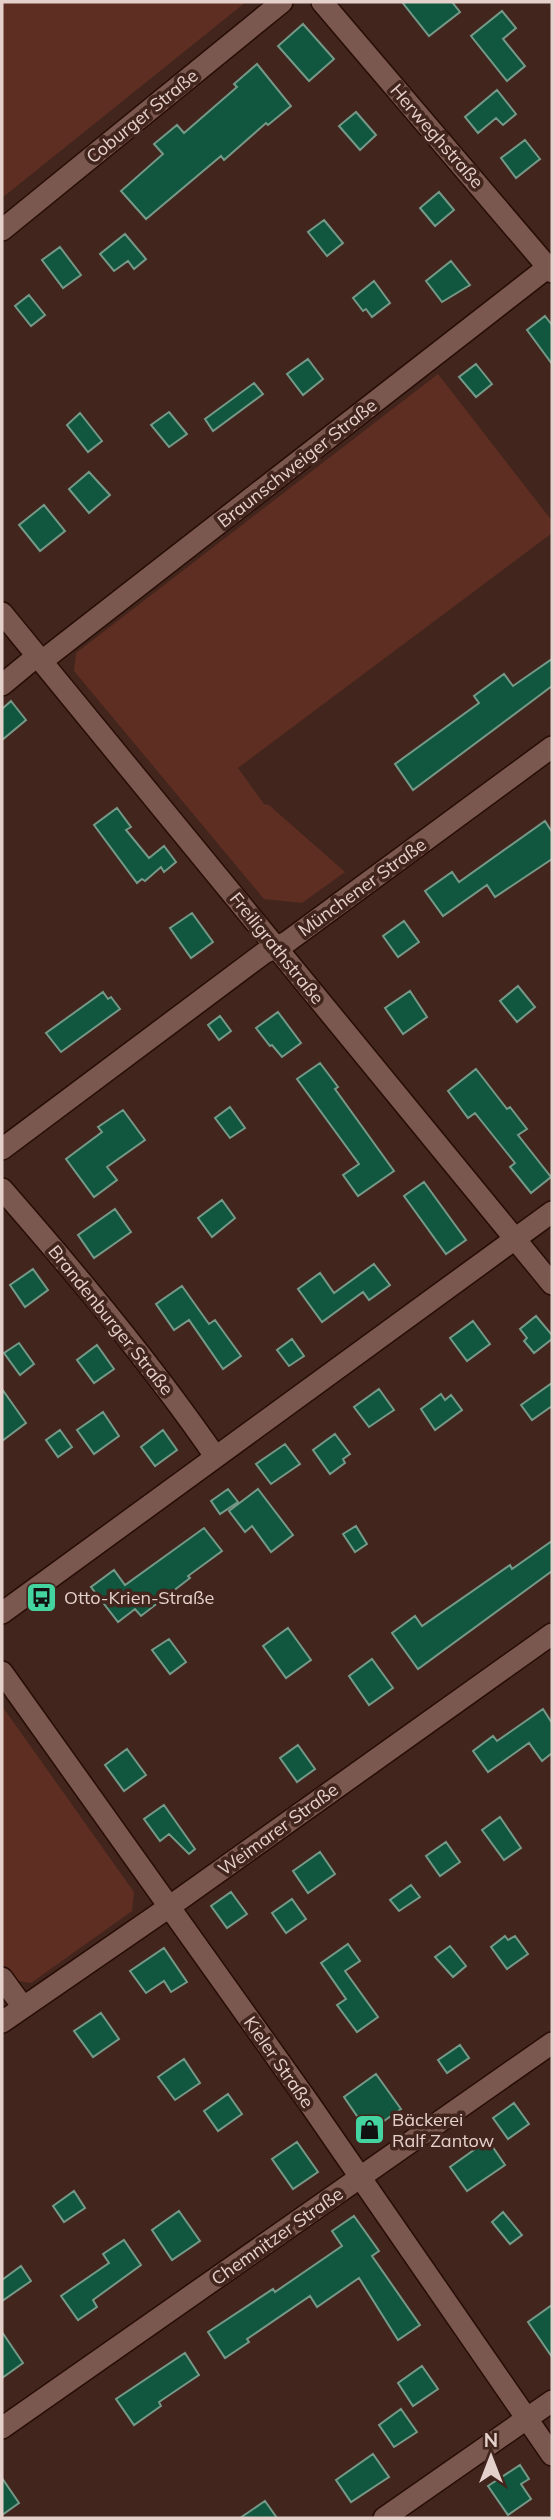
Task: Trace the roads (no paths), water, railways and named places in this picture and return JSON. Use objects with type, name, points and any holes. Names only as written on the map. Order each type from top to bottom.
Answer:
[{"type":"street","name":"Coburger Straße","points":[[2,230],[282,2]]},
{"type":"street","name":"Herweghstraße","points":[[322,2],[551,268]]},
{"type":"street","name":"Braunschweiger Straße","points":[[2,685],[40,659],[551,268]]},
{"type":"street","name":"Freiligrathstraße","points":[[2,613],[552,1284]]},
{"type":"street","name":"Münchener Straße","points":[[2,1149],[264,953],[287,942],[552,747]]},
{"type":"street","name":"Brandenburger Straße","points":[[2,1189],[156,1372],[215,1456]]},
{"type":"street","points":[[2,1613],[552,1212]]},
{"type":"street","name":"Weimarer Straße","points":[[2,2022],[169,1907],[552,1634]]},
{"type":"street","name":"Kieler Straße","points":[[2,1672],[361,2177],[552,2455]]},
{"type":"street","points":[[2,1978],[23,2007]]},
{"type":"street","name":"Chemnitzer Straße","points":[[2,2428],[552,2043]]},
{"type":"street","points":[[384,2518],[552,2401]]},
{"type":"place","name":"Otto-Krien-Straße","points":[[41,1597]]},
{"type":"place","name":"Bäckerei Ralf Zantow","points":[[369,2129]]}]
